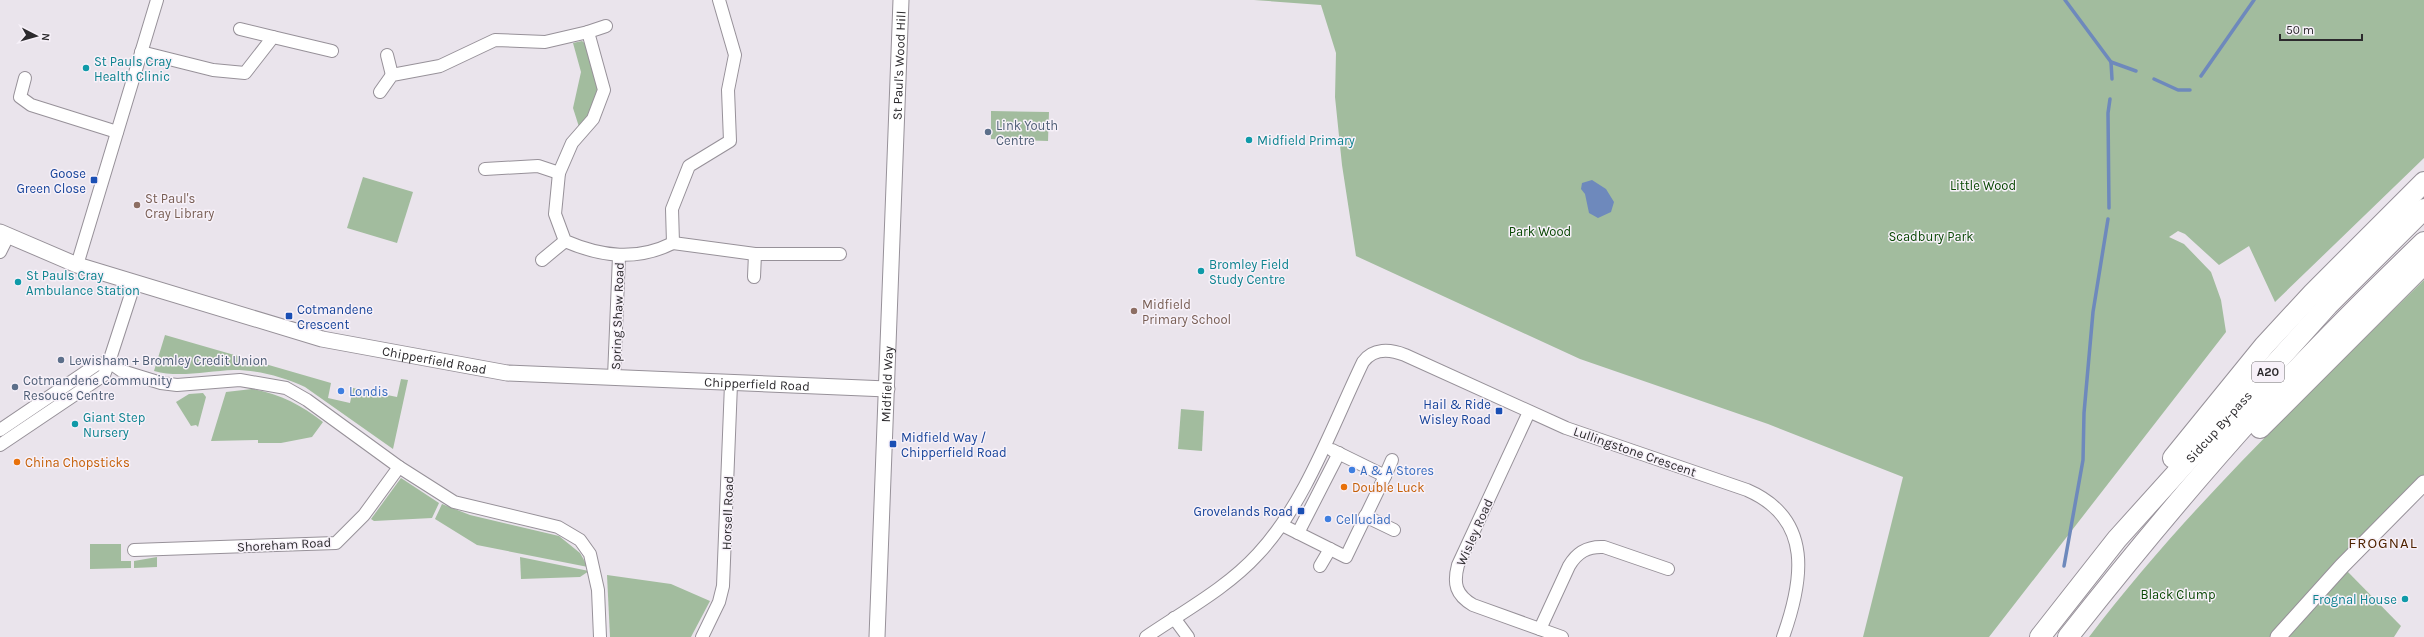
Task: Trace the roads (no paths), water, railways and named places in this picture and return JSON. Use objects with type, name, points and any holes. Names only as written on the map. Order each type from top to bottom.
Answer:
[{"type":"highway","name":"A20","points":[[2117,539],[2161,473],[2264,346],[2313,293],[2424,182]]},
{"type":"highway","name":"Sidcup By-pass","points":[[2040,637],[2117,539],[2328,305],[2424,209]]},
{"type":"highway","name":"Sidcup By-pass","points":[[2068,637],[2126,565],[2254,415],[2348,316],[2424,242]]},
{"type":"highway","name":"A20","points":[[2126,565],[2168,526],[2249,439],[2424,264]]},
{"type":"street","points":[[77,265],[157,0]]},
{"type":"street","points":[[719,0],[735,55],[728,90],[730,142],[689,166],[672,209],[673,243],[755,254],[840,254]]},
{"type":"street","name":"St Paul's Wood Hill","points":[[897,131],[901,0]]},
{"type":"street","points":[[380,92],[392,75],[440,66],[495,40],[545,42],[588,32],[606,26]]},
{"type":"street","points":[[240,29],[332,51]]},
{"type":"street","points":[[542,260],[565,241],[554,214],[559,173],[572,143],[593,119],[604,90],[588,32]]},
{"type":"street","points":[[142,52],[213,70],[245,73],[273,37]]},
{"type":"street","points":[[387,55],[392,75]]},
{"type":"street","points":[[25,78],[20,97],[31,105],[117,132]]},
{"type":"street","name":"Midfield Way","points":[[877,637],[897,131]]},
{"type":"street","points":[[485,169],[538,166],[559,173]]},
{"type":"street","points":[[0,252],[4,234]]},
{"type":"street","name":"Chipperfield Road","points":[[4,234],[77,265],[322,339],[507,372],[731,384],[887,389]]},
{"type":"street","name":"Spring Shaw Road","points":[[565,241],[588,251],[619,256],[654,252],[673,243]]},
{"type":"street","points":[[754,277],[755,254]]},
{"type":"street","name":"Spring Shaw Road","points":[[614,377],[619,256]]},
{"type":"street","points":[[0,445],[104,375],[135,282]]},
{"type":"street","name":"Lullingstone Crescent","points":[[1324,445],[1367,357],[1384,350],[1395,351],[1566,428],[1747,490],[1768,502],[1778,511],[1791,529],[1799,556],[1799,580],[1784,637]]},
{"type":"street","points":[[0,430],[96,365],[109,362]]},
{"type":"street","points":[[109,362],[122,372],[161,383],[177,385],[240,380],[286,388],[307,400],[399,467],[454,502],[558,527],[580,540],[590,554],[595,570],[600,637]]},
{"type":"street","name":"Horsell Road","points":[[702,637],[719,602],[723,586],[731,384]]},
{"type":"street","name":"Wisley Road","points":[[1529,412],[1458,565],[1455,578],[1456,590],[1463,599],[1473,606],[1562,637]]},
{"type":"street","points":[[1146,637],[1244,568],[1267,544],[1282,525],[1324,445],[1385,476]]},
{"type":"street","points":[[1298,533],[1339,453]]},
{"type":"street","points":[[1282,525],[1346,556],[1392,460]]},
{"type":"street","name":"Shoreham Road","points":[[134,550],[336,543],[364,515],[399,467]]},
{"type":"street","points":[[2278,637],[2342,566],[2424,483]]},
{"type":"street","points":[[1365,516],[1394,530]]},
{"type":"street","points":[[1540,629],[1569,566],[1574,557],[1581,552],[1597,546],[1604,547],[1668,569]]},
{"type":"street","points":[[1320,566],[1330,549]]},
{"type":"street","points":[[1174,618],[1188,637]]},
{"type":"water","points":[[1592,180],[1606,189],[1614,202],[1611,212],[1598,218],[1589,213],[1585,194],[1581,189],[1582,183]]},
{"type":"waterway","points":[[2065,0],[2111,62],[2112,79]]},
{"type":"waterway","points":[[2201,76],[2254,0]]},
{"type":"waterway","points":[[2111,62],[2136,71]]},
{"type":"waterway","points":[[2154,79],[2178,90],[2190,90]]},
{"type":"waterway","points":[[2109,208],[2108,113],[2110,99]]},
{"type":"waterway","points":[[2064,566],[2083,460],[2084,413],[2093,312],[2108,219]]},
{"type":"place","name":"St Pauls Cray Health Clinic","points":[[86,68]]},
{"type":"place","name":"Link Youth Centre","points":[[988,132]]},
{"type":"place","name":"Midfield Primary","points":[[1249,140]]},
{"type":"place","name":"Goose Green Close","points":[[94,180]]},
{"type":"place","name":"St Paul's Cray Library","points":[[137,205]]},
{"type":"place","name":"Bromley Field Study Centre","points":[[1201,271]]},
{"type":"place","name":"St Pauls Cray Ambulance Station","points":[[18,282]]},
{"type":"place","name":"Midfield Primary School","points":[[1134,311]]},
{"type":"place","name":"Cotmandene Crescent","points":[[289,316]]},
{"type":"place","name":"Lewisham + Bromley Credit Union","points":[[61,360]]},
{"type":"place","name":"Cotmandene Community Resouce Centre","points":[[15,387]]},
{"type":"place","name":"Londis","points":[[341,391]]},
{"type":"place","name":"Hail & Ride Wisley Road","points":[[1499,411]]},
{"type":"place","name":"Giant Step Nursery","points":[[75,424]]},
{"type":"place","name":"Midfield Way / Chipperfield Road","points":[[893,444]]},
{"type":"place","name":"China Chopsticks","points":[[17,462]]},
{"type":"place","name":"A & A Stores","points":[[1352,470]]},
{"type":"place","name":"Double Luck","points":[[1344,487]]},
{"type":"place","name":"Grovelands Road","points":[[1301,511]]},
{"type":"place","name":"Celluclad","points":[[1328,519]]},
{"type":"place","name":"Frognal House","points":[[2405,599]]},
{"type":"district","name":"FROGNAL","points":[[2383,543]]},
{"type":"park label","name":"Little Wood","points":[[1983,185]]},
{"type":"park label","name":"Park Wood","points":[[1540,231]]},
{"type":"park label","name":"Scadbury Park","points":[[1931,236]]},
{"type":"park label","name":"Black Clump","points":[[2178,594]]}]
